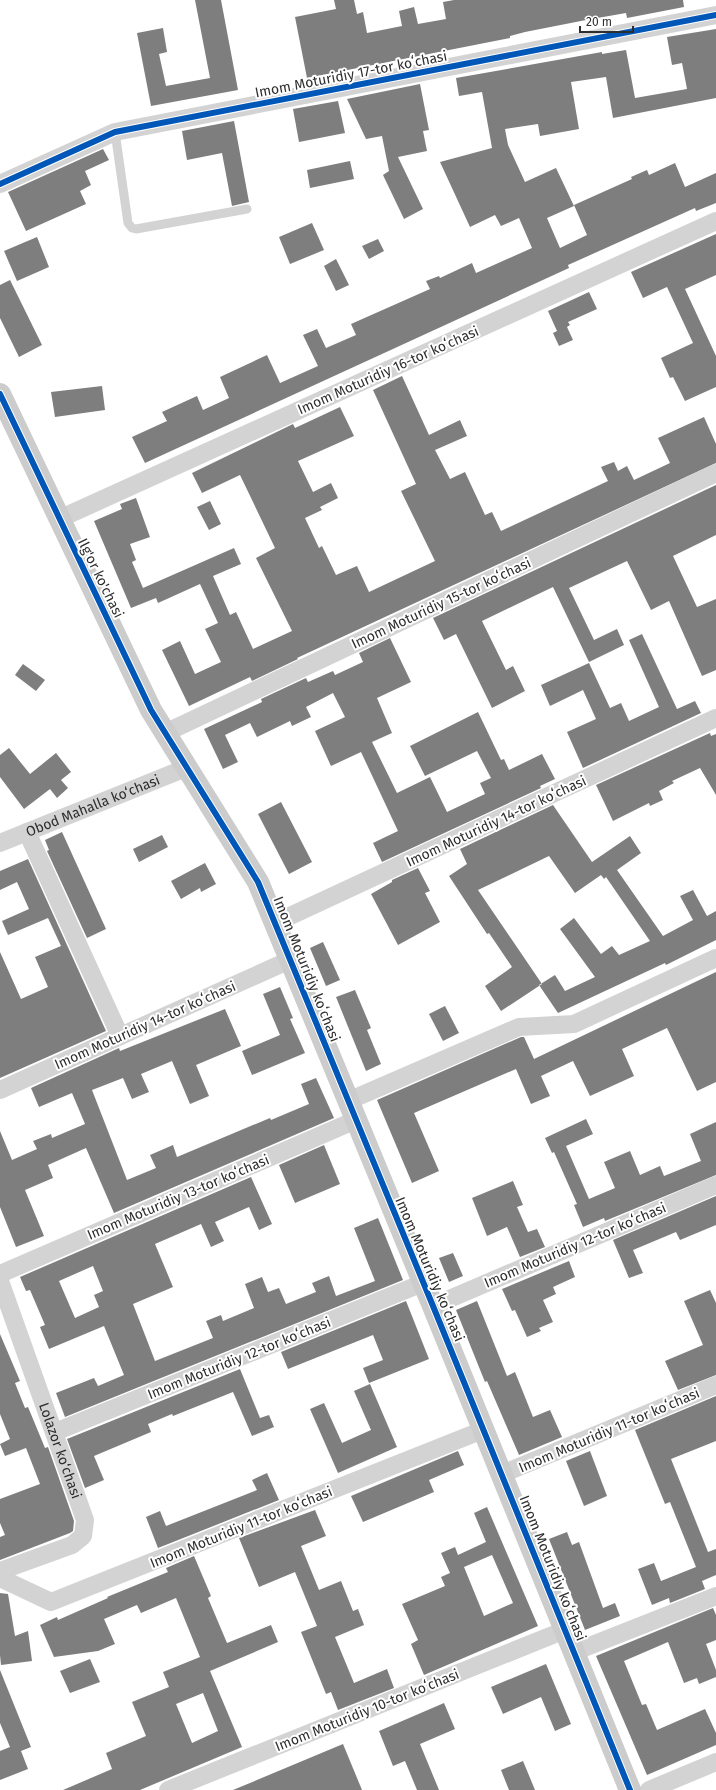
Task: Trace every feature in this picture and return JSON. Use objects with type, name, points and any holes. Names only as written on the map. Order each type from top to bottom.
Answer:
[{"type":"street","name":"Imom Moturidiy 17-tor koʻchasi","points":[[0,184],[115,132],[716,15]]},
{"type":"street","name":"Imom Moturidiy 16-tor koʻchasi","points":[[59,519],[716,222]]},
{"type":"street","name":"Ilg'or ko'chasi","points":[[0,394],[151,710],[186,768]]},
{"type":"street","name":"Imom Moturidiy 15-tor koʻchasi","points":[[165,733],[716,473]]},
{"type":"street","name":"Imom Moturidiy 14-tor koʻchasi","points":[[275,923],[716,718]]},
{"type":"street","name":"Imom Moturidiy koʻchasi","points":[[186,768],[258,882],[502,1474],[630,1790]]},
{"type":"street","name":"Obod Mahalla ko‘chasi","points":[[0,843],[186,768]]},
{"type":"street","points":[[27,832],[120,1036]]},
{"type":"street","name":"Imom Moturidiy 13-tor koʻchasi","points":[[0,1274],[352,1110],[519,1027],[574,1024],[716,958]]},
{"type":"street","name":"Imom Moturidiy 14-tor koʻchasi","points":[[0,1090],[290,960]]},
{"type":"street","name":"Imom Moturidiy 12-tor koʻchasi","points":[[433,1306],[716,1185]]},
{"type":"street","name":"Lolazor ko‘chasi","points":[[0,1281],[55,1432],[85,1520],[83,1536],[72,1545],[0,1571]]},
{"type":"street","name":"Imom Moturidiy 12-tor koʻchasi","points":[[55,1432],[423,1283]]},
{"type":"street","name":"Imom Moturidiy 11-tor koʻchasi","points":[[502,1474],[716,1385]]},
{"type":"street","name":"Imom Moturidiy 11-tor koʻchasi","points":[[0,1578],[51,1602],[483,1430]]},
{"type":"street","points":[[574,1652],[716,1596]]},
{"type":"street","name":"Imom Moturidiy 10-tor koʻchasi","points":[[168,1790],[565,1630]]},
{"type":"street","points":[[649,1790],[716,1762]]},
{"type":"lane","points":[[115,132],[128,223],[132,228],[136,229],[247,209]]},
{"type":"building","points":[[195,0],[221,0],[238,90],[151,106],[137,33],[163,28],[167,52],[159,54],[166,86],[210,78]]},
{"type":"building","points":[[334,0],[354,0],[357,14],[363,12],[367,33],[402,26],[399,11],[414,7],[418,24],[446,19],[443,2],[454,0],[683,0],[684,7],[627,18],[626,13],[586,20],[525,32],[510,36],[510,38],[307,78],[295,17],[336,9]]},
{"type":"building","points":[[716,29],[716,98],[613,118],[606,77],[571,82],[579,129],[540,136],[538,124],[505,129],[508,145],[525,182],[556,168],[574,206],[547,218],[560,248],[587,235],[574,205],[632,179],[631,177],[647,170],[649,175],[675,163],[685,187],[716,173],[716,203],[696,211],[695,208],[568,265],[569,268],[145,463],[132,437],[167,421],[162,412],[197,396],[203,410],[229,398],[220,377],[267,355],[280,383],[318,366],[303,335],[317,329],[326,348],[356,335],[351,324],[430,289],[426,281],[439,276],[440,278],[472,263],[476,273],[532,248],[519,218],[501,226],[495,215],[470,227],[440,162],[492,148],[482,92],[459,96],[456,78],[602,52],[602,54],[626,50],[635,98],[687,89],[682,63],[672,65],[667,37]]},
{"type":"building","points":[[420,84],[429,130],[423,131],[427,151],[398,157],[423,209],[404,219],[383,175],[389,171],[382,136],[366,139],[347,99]]},
{"type":"building","points":[[338,101],[345,133],[299,142],[293,109]]},
{"type":"building","points":[[234,121],[249,202],[232,206],[222,153],[187,160],[182,131]]},
{"type":"building","points":[[103,149],[109,160],[85,171],[91,185],[80,191],[86,204],[26,231],[8,192]]},
{"type":"building","points":[[350,161],[354,179],[310,188],[307,170]]},
{"type":"building","points":[[312,223],[324,250],[290,264],[279,237]]},
{"type":"building","points":[[716,234],[716,275],[685,289],[716,356],[716,387],[685,401],[673,377],[670,378],[661,358],[693,343],[667,287],[643,298],[631,272]]},
{"type":"building","points":[[37,237],[49,267],[17,281],[4,251]]},
{"type":"building","points":[[378,239],[384,251],[369,259],[362,246]]},
{"type":"building","points":[[336,259],[349,285],[336,291],[324,266]]},
{"type":"building","points":[[10,280],[42,345],[19,357],[0,318],[0,285]]},
{"type":"building","points":[[589,292],[597,309],[568,322],[570,325],[567,327],[573,340],[559,346],[553,333],[557,331],[548,311]]},
{"type":"building","points":[[402,376],[429,435],[460,420],[467,436],[435,450],[450,479],[465,472],[485,515],[492,512],[501,531],[608,481],[601,467],[614,462],[618,471],[627,466],[634,480],[670,463],[658,438],[704,417],[716,444],[716,463],[297,658],[298,659],[252,681],[250,677],[189,706],[162,650],[180,641],[195,674],[221,662],[205,629],[218,623],[200,584],[158,603],[156,598],[131,608],[94,521],[122,509],[120,504],[136,498],[150,537],[130,544],[136,560],[132,562],[143,588],[234,548],[241,564],[213,576],[230,615],[236,612],[253,649],[292,631],[256,558],[275,548],[240,475],[202,493],[192,473],[293,424],[295,428],[340,407],[354,436],[298,461],[313,492],[331,483],[338,498],[320,507],[322,510],[305,518],[319,548],[322,546],[336,575],[357,566],[369,592],[435,561],[401,491],[416,484],[373,390]]},
{"type":"building","points":[[102,386],[105,410],[55,417],[51,392]]},
{"type":"building","points":[[716,485],[716,535],[673,556],[697,607],[716,599],[716,670],[702,676],[669,601],[651,610],[627,561],[569,588],[594,640],[617,629],[624,645],[589,662],[553,587],[482,621],[506,670],[513,666],[525,691],[492,708],[456,634],[444,640],[433,618]]},
{"type":"building","points":[[210,501],[221,524],[209,530],[197,507]]},
{"type":"building","points":[[642,634],[677,709],[695,701],[701,713],[583,768],[567,732],[596,719],[583,690],[550,706],[541,685],[589,663],[610,708],[621,703],[629,721],[659,707],[629,640]]},
{"type":"building","points":[[390,638],[411,682],[377,698],[392,733],[372,742],[397,793],[430,777],[447,812],[485,794],[480,783],[491,778],[477,751],[425,776],[410,746],[478,712],[501,760],[504,759],[509,770],[542,754],[555,779],[540,786],[541,788],[382,862],[373,843],[398,831],[361,752],[331,766],[315,731],[345,717],[333,693],[306,707],[311,717],[292,726],[290,721],[257,737],[250,723],[225,735],[238,762],[223,769],[204,729],[262,702],[261,699],[306,678],[308,682],[333,671],[335,675],[363,662],[359,653]]},
{"type":"building","points":[[23,664],[45,680],[36,691],[15,675]]},
{"type":"building","points":[[710,733],[711,736],[716,734],[716,795],[700,768],[672,781],[674,783],[659,791],[663,800],[650,806],[649,803],[613,821],[596,785]]},
{"type":"building","points":[[9,748],[30,774],[56,753],[71,772],[61,780],[68,788],[57,798],[50,789],[24,809],[0,777],[0,755]]},
{"type":"building","points":[[281,802],[312,862],[289,874],[258,814]]},
{"type":"building","points":[[553,805],[592,862],[630,836],[641,853],[617,870],[663,936],[693,920],[680,896],[693,890],[707,916],[716,911],[716,940],[666,965],[665,963],[558,1013],[539,986],[501,1011],[485,986],[512,967],[489,933],[487,934],[449,876],[467,864],[460,849]],"holes":[[[549,856],[575,893],[601,875],[604,879],[606,877],[650,941],[619,955],[612,946],[601,954],[574,918],[560,929],[595,977],[565,991],[555,975],[542,983],[478,890]]]},
{"type":"building","points":[[62,832],[106,929],[87,938],[47,851],[49,850],[45,840]]},
{"type":"building","points":[[162,835],[168,847],[139,862],[133,849]]},
{"type":"building","points":[[28,859],[106,1031],[0,1078],[0,952],[21,999],[48,987],[35,957],[61,946],[48,918],[8,935],[2,921],[29,909],[17,882],[0,890],[0,871]]},
{"type":"building","points":[[205,863],[216,884],[201,892],[200,888],[181,899],[171,881]]},
{"type":"building","points":[[418,868],[430,891],[425,893],[440,922],[398,945],[371,894],[392,882],[392,880]]},
{"type":"building","points":[[323,942],[340,980],[326,986],[310,948]]},
{"type":"building","points":[[716,972],[716,1082],[697,1091],[667,1028],[622,1049],[634,1076],[590,1096],[573,1061],[541,1076],[550,1096],[531,1104],[516,1069],[414,1113],[439,1171],[412,1183],[377,1100],[521,1037],[524,1037],[534,1059]]},
{"type":"building","points":[[280,987],[293,1018],[290,1019],[305,1053],[252,1075],[242,1051],[280,1035],[263,994]]},
{"type":"building","points":[[355,990],[371,1028],[367,1030],[381,1064],[366,1071],[336,997]]},
{"type":"building","points":[[445,1006],[459,1033],[443,1041],[429,1014]]},
{"type":"building","points":[[225,1009],[241,1046],[196,1065],[209,1096],[190,1104],[172,1061],[141,1074],[149,1092],[132,1099],[123,1078],[92,1090],[127,1180],[156,1168],[150,1155],[173,1145],[177,1157],[270,1118],[271,1120],[309,1104],[301,1084],[316,1078],[334,1118],[114,1213],[86,1148],[48,1165],[53,1178],[25,1190],[44,1236],[16,1247],[0,1207],[0,1131],[12,1160],[37,1149],[33,1141],[51,1134],[52,1138],[85,1124],[72,1093],[39,1107],[31,1088],[119,1048],[120,1051]]},
{"type":"building","points":[[586,1119],[593,1134],[566,1146],[589,1199],[615,1188],[604,1162],[630,1151],[640,1175],[660,1166],[664,1176],[701,1161],[690,1134],[716,1122],[716,1175],[605,1221],[604,1218],[583,1227],[574,1205],[577,1204],[554,1152],[552,1153],[545,1138]]},
{"type":"building","points":[[324,1145],[340,1184],[295,1203],[279,1165]]},
{"type":"building","points":[[251,1177],[272,1224],[259,1230],[249,1207],[215,1222],[224,1241],[211,1247],[201,1224],[155,1244],[173,1287],[133,1304],[155,1361],[213,1338],[206,1321],[221,1315],[223,1321],[254,1308],[245,1284],[262,1277],[268,1292],[279,1288],[286,1304],[316,1292],[312,1283],[329,1276],[336,1296],[375,1281],[354,1228],[378,1218],[403,1280],[65,1417],[56,1393],[94,1378],[98,1386],[124,1375],[104,1326],[49,1349],[40,1327],[45,1325],[30,1290],[26,1291],[20,1277]],"holes":[[[93,1266],[103,1291],[94,1295],[99,1307],[75,1318],[59,1281]]]},
{"type":"building","points":[[513,1181],[523,1205],[517,1207],[528,1232],[537,1229],[545,1247],[520,1257],[507,1227],[487,1236],[472,1198]]},
{"type":"building","points":[[716,1196],[716,1225],[680,1240],[676,1232],[633,1250],[643,1273],[629,1278],[613,1240]]},
{"type":"building","points":[[453,1253],[463,1276],[449,1282],[439,1258]]},
{"type":"building","points":[[569,1261],[575,1277],[553,1287],[556,1294],[543,1300],[553,1322],[539,1328],[541,1331],[527,1337],[515,1310],[512,1311],[502,1289]]},
{"type":"building","points":[[710,1290],[716,1303],[716,1375],[678,1390],[665,1361],[703,1345],[684,1301]]},
{"type":"building","points":[[406,1301],[429,1359],[369,1383],[363,1368],[383,1360],[373,1335],[288,1369],[281,1352]]},
{"type":"building","points":[[477,1301],[507,1376],[515,1372],[533,1417],[550,1410],[562,1437],[519,1455],[487,1381],[485,1382],[456,1310]]},
{"type":"building","points":[[0,1334],[20,1381],[15,1383],[25,1408],[28,1407],[45,1448],[48,1447],[74,1521],[73,1531],[70,1533],[0,1560],[0,1537],[5,1535],[0,1523],[0,1499],[40,1484],[26,1448],[5,1456],[0,1444],[10,1439],[0,1414]]},
{"type":"building","points":[[240,1369],[260,1418],[269,1415],[274,1427],[252,1436],[233,1392],[173,1416],[172,1414],[148,1424],[151,1432],[94,1456],[104,1480],[85,1488],[67,1439]]},
{"type":"building","points":[[370,1384],[397,1447],[338,1473],[310,1409],[324,1403],[342,1443],[371,1430],[354,1391]]},
{"type":"building","points":[[716,1396],[716,1441],[671,1459],[708,1552],[716,1549],[716,1575],[702,1581],[705,1589],[670,1603],[669,1598],[652,1605],[638,1569],[654,1563],[661,1581],[696,1567],[670,1502],[665,1504],[635,1430]]},
{"type":"building","points":[[458,1451],[464,1465],[429,1480],[434,1492],[363,1522],[351,1496]]},
{"type":"building","points":[[590,1451],[607,1496],[584,1506],[566,1461]]},
{"type":"building","points":[[267,1473],[279,1500],[158,1548],[146,1517],[160,1511],[166,1526],[257,1490],[252,1480]]},
{"type":"building","points":[[487,1507],[538,1626],[424,1675],[411,1644],[418,1640],[402,1604],[445,1586],[441,1577],[450,1573],[441,1553],[455,1547],[458,1555],[486,1542],[474,1513]],"holes":[[[492,1555],[513,1603],[484,1616],[464,1567]]]},
{"type":"building","points":[[315,1510],[326,1536],[301,1546],[319,1590],[341,1581],[353,1611],[358,1609],[364,1625],[335,1637],[354,1683],[387,1669],[394,1688],[338,1710],[331,1692],[326,1694],[301,1632],[317,1626],[295,1572],[259,1587],[239,1538]]},
{"type":"building","points":[[567,1532],[572,1545],[579,1542],[603,1608],[615,1603],[620,1616],[585,1630],[549,1539]]},
{"type":"building","points":[[194,1556],[211,1596],[208,1598],[227,1643],[271,1625],[278,1642],[210,1671],[242,1747],[140,1790],[63,1790],[112,1769],[106,1753],[146,1736],[132,1702],[169,1687],[163,1672],[200,1657],[176,1598],[141,1613],[137,1605],[104,1619],[115,1644],[98,1651],[54,1657],[40,1625],[57,1617],[58,1620],[108,1598],[107,1597],[168,1572],[166,1568]],"holes":[[[203,1693],[218,1731],[192,1743],[176,1704]]]},
{"type":"building","points":[[0,1593],[8,1594],[15,1636],[28,1631],[32,1661],[1,1665]]},
{"type":"building","points":[[713,1608],[716,1615],[716,1640],[706,1644],[716,1670],[716,1677],[699,1684],[697,1678],[684,1683],[668,1642],[624,1661],[642,1705],[646,1704],[657,1730],[705,1709],[716,1733],[716,1745],[647,1775],[596,1656]]},
{"type":"building","points":[[90,1659],[100,1682],[70,1693],[60,1671]]},
{"type":"building","points":[[546,1664],[571,1724],[555,1731],[541,1697],[503,1714],[491,1687]]},
{"type":"building","points":[[0,1670],[31,1747],[21,1751],[28,1769],[0,1780],[0,1751],[10,1747],[0,1723]]},
{"type":"building","points":[[444,1703],[455,1729],[420,1744],[439,1790],[417,1790],[405,1761],[393,1766],[379,1731]]},
{"type":"building","points":[[343,1744],[362,1790],[233,1790]]},
{"type":"building","points":[[523,1761],[535,1790],[509,1790],[501,1770]]},
{"type":"cycle path","points":[[0,184],[115,132],[716,15]]},
{"type":"cycle path","points":[[0,394],[151,710],[258,882],[630,1790]]}]
